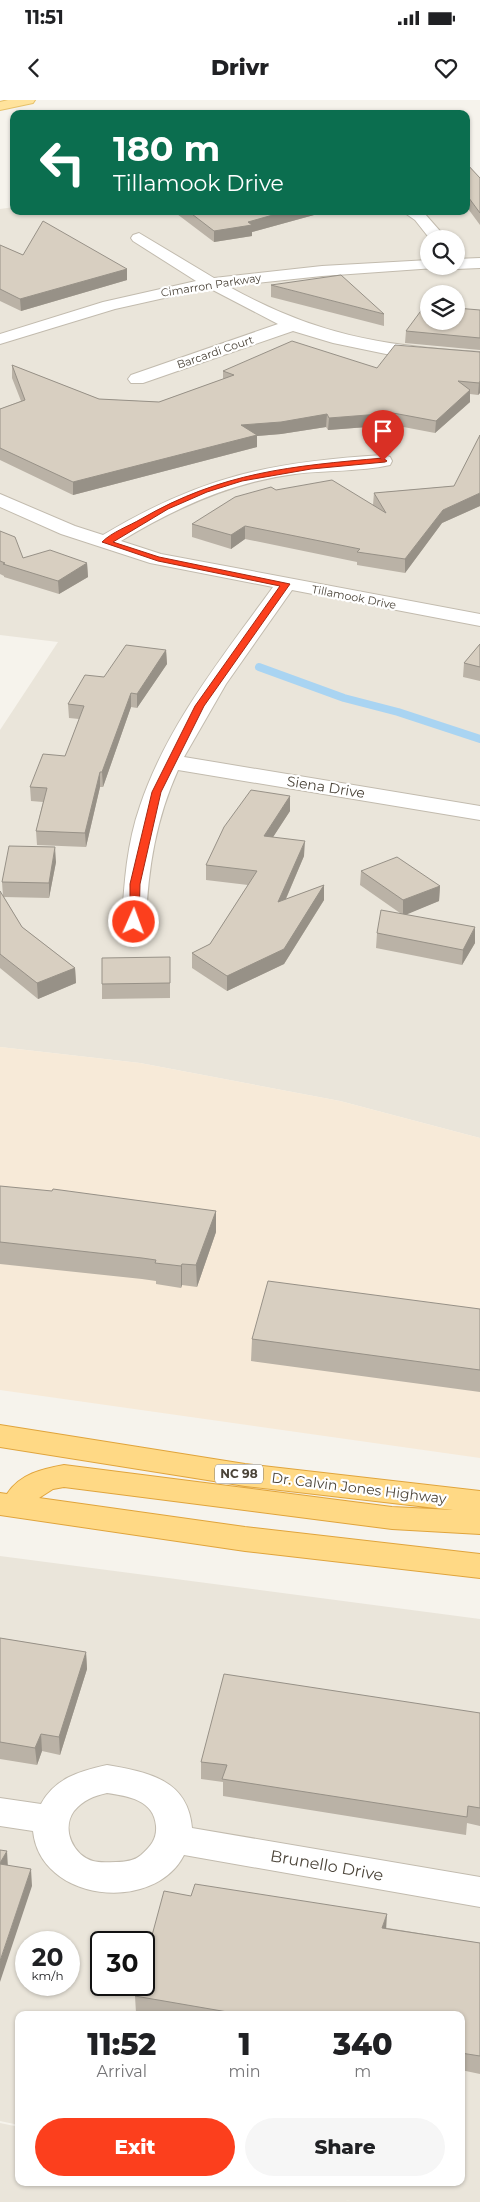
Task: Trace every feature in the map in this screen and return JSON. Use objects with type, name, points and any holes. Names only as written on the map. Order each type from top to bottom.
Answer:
[{"type":"highway","name":"Dr. Calvin Jones Highway","points":[[0,1436],[245,1474],[480,1502]]},
{"type":"highway","points":[[8,1505],[32,1486],[45,1479],[64,1476],[392,1518],[480,1522]]},
{"type":"highway","points":[[8,1505],[245,1539],[480,1566]]},
{"type":"main road","points":[[0,106],[28,100]]},
{"type":"street","points":[[417,215],[431,230]]},
{"type":"street","points":[[138,238],[214,284],[293,324],[348,341],[397,350],[480,357]]},
{"type":"street","points":[[465,263],[480,263]]},
{"type":"street","name":"Cimarron Parkway","points":[[2,336],[148,295],[214,284],[322,270],[420,265]]},
{"type":"street","name":"Barcardi Court","points":[[137,379],[293,324]]},
{"type":"street","points":[[106,542],[166,508],[204,490],[240,478],[311,466],[383,461]]},
{"type":"street","name":"Tillamook Drive","points":[[0,500],[68,530],[158,559],[480,620]]},
{"type":"street","points":[[134,922],[135,884],[156,792],[199,706],[286,584]]},
{"type":"street","name":"Siena Drive","points":[[172,762],[480,813]]},
{"type":"street","points":[[107,1779],[127,1779],[146,1785],[161,1794],[171,1808],[176,1823],[175,1839],[166,1854],[152,1867],[132,1876],[110,1878],[88,1875],[70,1866],[57,1853],[50,1837],[51,1820],[58,1805],[71,1792],[88,1783],[107,1779]]},
{"type":"street","points":[[0,1812],[51,1820]]},
{"type":"street","name":"Brunello Drive","points":[[175,1839],[480,1892]]},
{"type":"shaded area","points":[[470,180],[480,184],[480,1138],[340,1101],[140,1063],[0,1047],[0,730],[58,642],[0,635],[0,209],[10,208],[10,215],[470,215]]},
{"type":"shaded area","points":[[0,1047],[140,1063],[340,1101],[480,1138],[480,1458],[0,1390]]},
{"type":"shaded area","points":[[0,1556],[480,1619],[480,2202],[0,2202],[0,2123],[15,2126],[15,2186],[465,2186],[465,2011],[15,2011],[15,2124],[0,2121]]},
{"type":"building","points":[[470,167],[480,178],[480,213],[470,199]]},
{"type":"building","points":[[193,215],[273,215],[248,222],[252,225],[214,231]]},
{"type":"building","points":[[43,221],[127,269],[20,299],[0,289],[0,245],[23,255]]},
{"type":"building","points":[[341,275],[384,314],[271,285]]},
{"type":"building","points":[[465,309],[480,310],[480,338],[406,331],[420,312],[420,330],[465,330]]},
{"type":"building","points":[[292,341],[377,368],[395,345],[480,352],[480,381],[479,383],[458,381],[470,390],[436,421],[393,413],[329,418],[327,414],[281,422],[241,425],[257,435],[73,482],[0,448],[0,409],[25,400],[12,365],[99,399],[159,402],[234,375],[223,371]]},
{"type":"building","points":[[480,435],[480,493],[443,510],[405,559],[357,552],[360,549],[245,526],[231,535],[192,524],[235,497],[271,487],[276,490],[332,480],[386,513],[374,493],[454,486]]},
{"type":"building","points":[[0,531],[15,537],[23,558],[50,550],[87,563],[58,581],[3,564],[5,563],[0,561]]},
{"type":"building","points":[[480,644],[480,667],[464,663]]},
{"type":"building","points":[[126,645],[166,650],[137,694],[131,693],[102,772],[100,772],[85,833],[36,831],[47,788],[30,787],[43,754],[65,756],[84,706],[68,704],[85,675],[104,677]]},
{"type":"building","points":[[251,790],[290,796],[264,836],[305,841],[278,902],[324,885],[284,949],[227,976],[192,953],[210,944],[257,871],[206,865],[224,827]]},
{"type":"building","points":[[9,846],[55,847],[49,883],[2,882]]},
{"type":"building","points":[[397,857],[440,886],[403,900],[361,871]]},
{"type":"building","points":[[0,891],[22,927],[75,968],[37,983],[0,954]]},
{"type":"building","points":[[381,910],[475,927],[463,950],[377,933]]},
{"type":"building","points":[[170,957],[170,983],[102,984],[102,958]]},
{"type":"building","points":[[0,1186],[52,1191],[53,1189],[216,1211],[196,1265],[182,1264],[181,1266],[155,1263],[156,1260],[142,1258],[0,1242]]},
{"type":"building","points":[[268,1281],[480,1309],[480,1370],[252,1339]]},
{"type":"building","points":[[0,1638],[86,1652],[59,1737],[41,1734],[35,1748],[0,1742]]},
{"type":"building","points":[[224,1674],[480,1713],[480,1808],[468,1806],[467,1817],[222,1779],[227,1765],[201,1762]]},
{"type":"building","points":[[0,1850],[7,1851],[0,1863]]},
{"type":"building","points":[[0,1864],[31,1869],[0,1961]]},
{"type":"building","points":[[195,1884],[387,1914],[382,1928],[480,1943],[480,2056],[465,2054],[465,2011],[222,2011],[135,1996],[155,1996],[155,1931],[153,1931],[164,1891],[191,1896]]},
{"type":"waterway","points":[[259,667],[344,698],[398,712],[480,739]]},
{"type":"route","points":[[134,922],[135,884],[156,792],[199,706],[286,584],[158,559],[130,552],[106,542],[166,508],[204,490],[240,478],[311,466],[383,461]]}]
